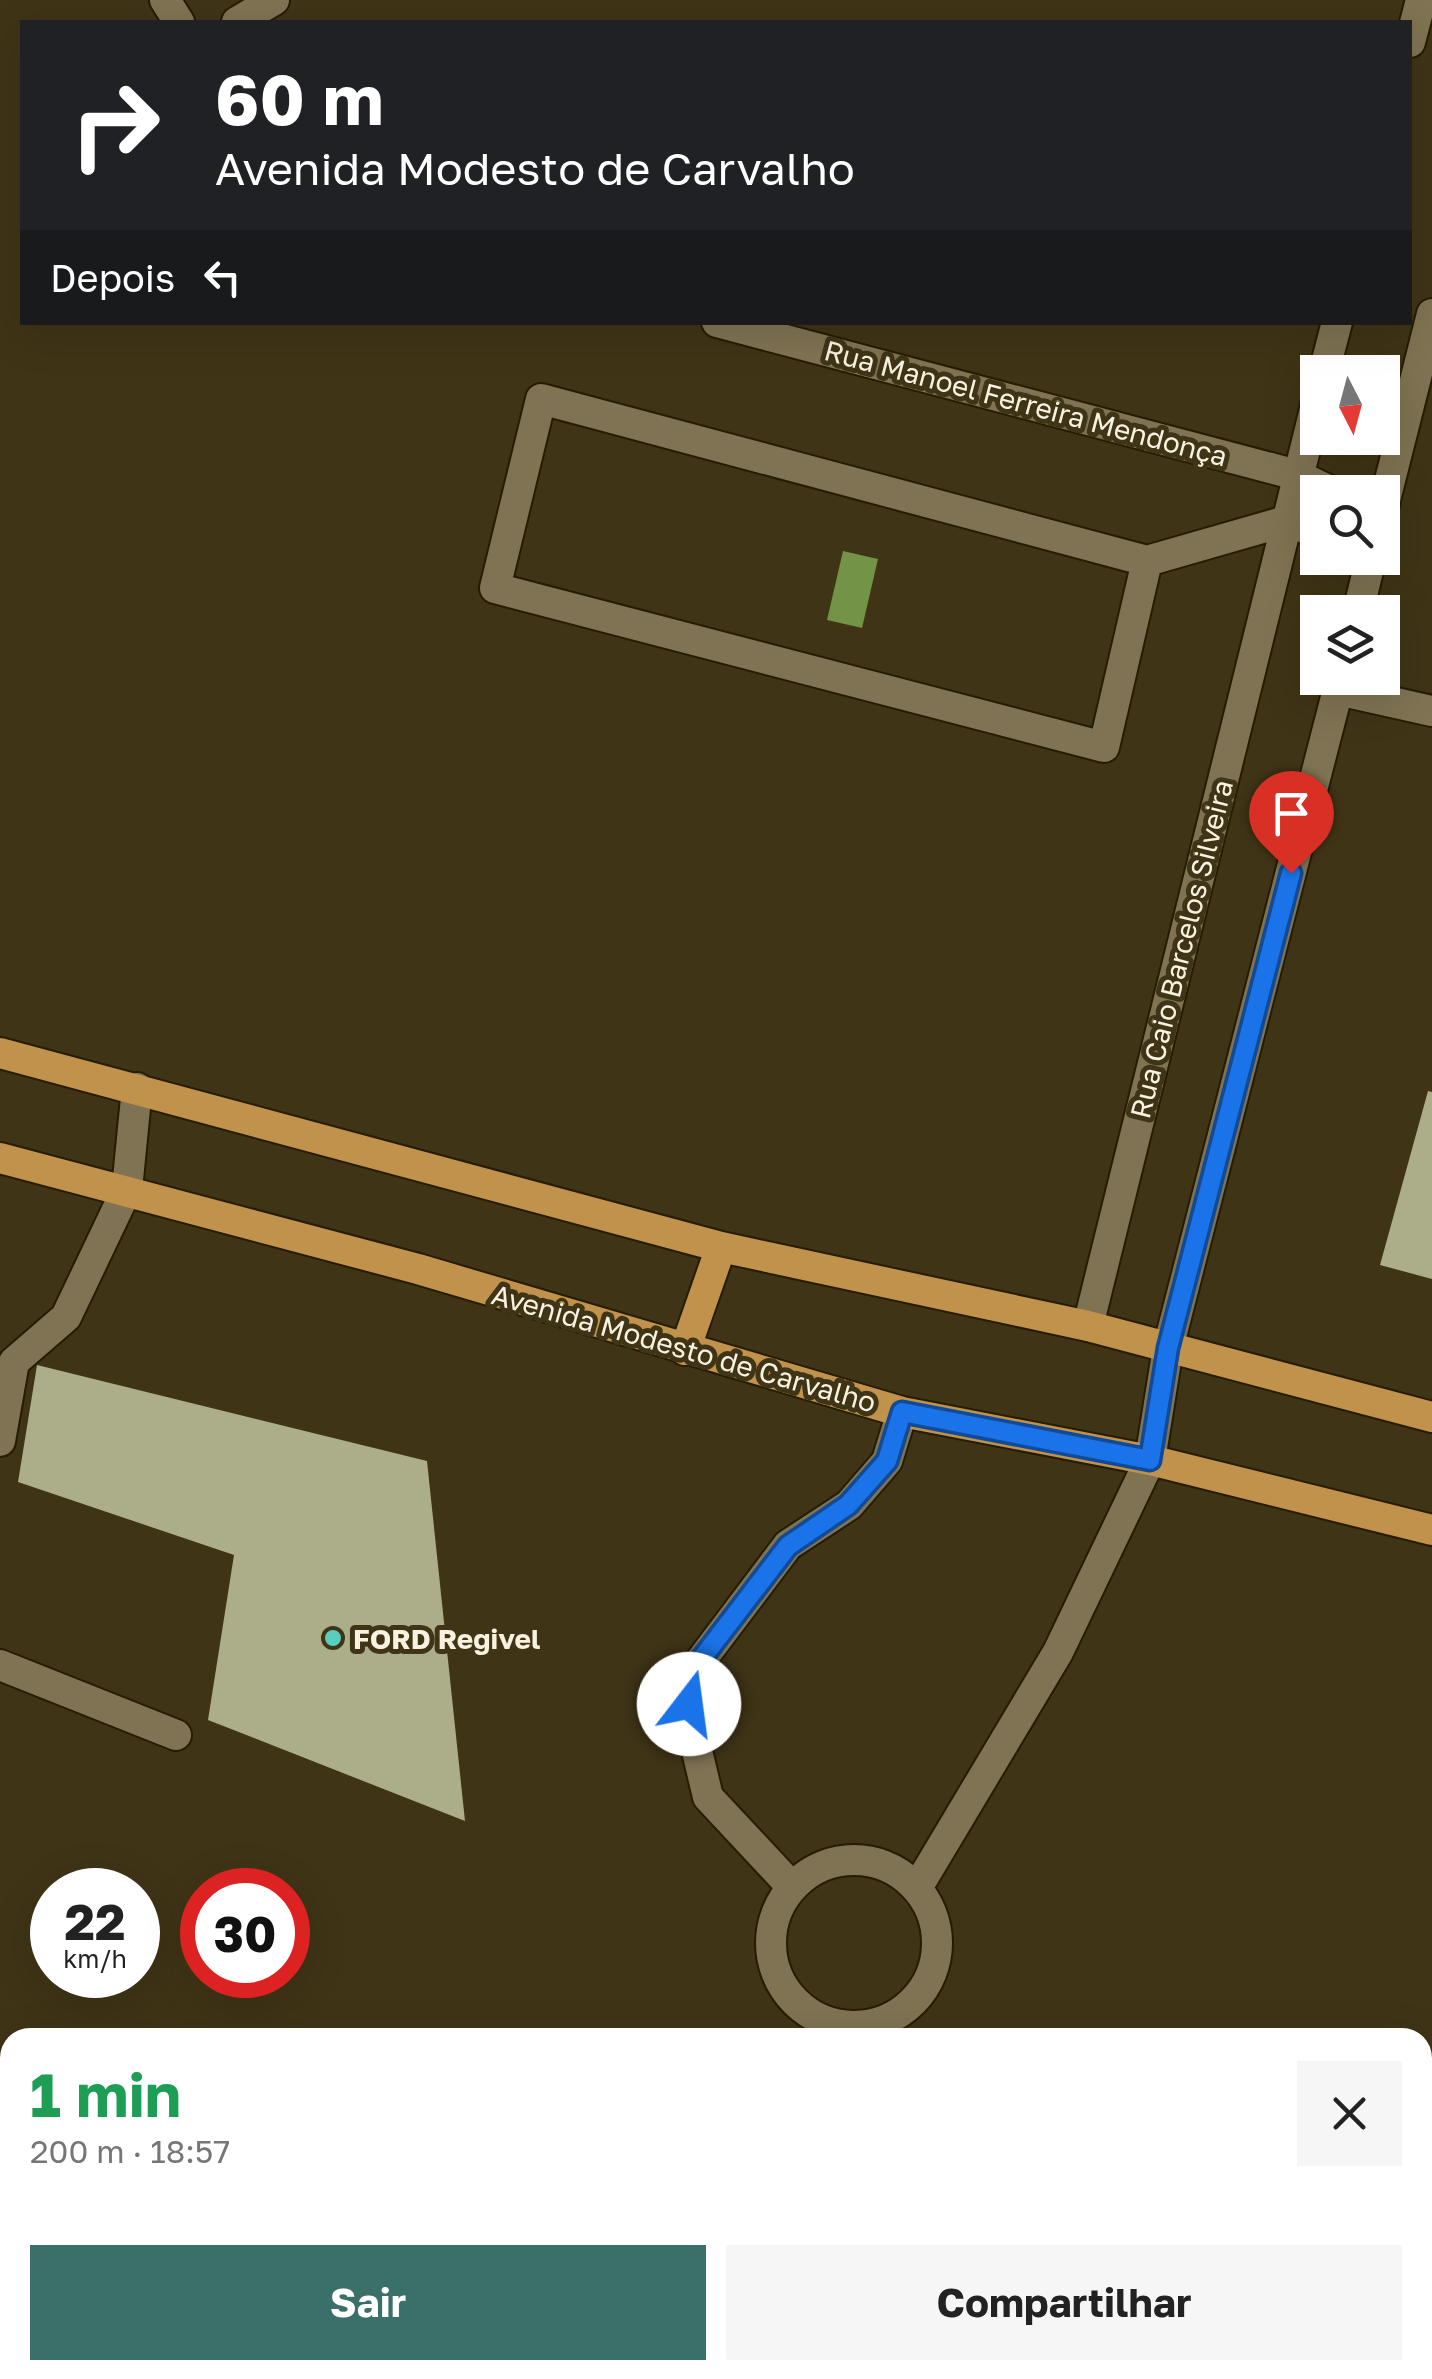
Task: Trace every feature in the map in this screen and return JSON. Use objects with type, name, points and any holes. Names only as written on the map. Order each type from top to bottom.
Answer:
[{"type":"main road","points":[[0,1054],[721,1246],[1088,1326],[1432,1417]]},
{"type":"main road","name":"Avenida Modesto de Carvalho","points":[[0,1158],[418,1269],[902,1412],[1150,1460],[1432,1530]]},
{"type":"main road","points":[[685,1350],[721,1246]]},
{"type":"street","points":[[240,20],[274,0]]},
{"type":"street","points":[[1412,34],[1421,0]]},
{"type":"street","points":[[1391,475],[1432,314]]},
{"type":"street","name":"Rua Manoel Ferreira Mendonça","points":[[728,325],[1298,474]]},
{"type":"street","points":[[1328,355],[1336,325]]},
{"type":"street","points":[[1147,560],[1104,747],[495,588],[541,399],[1147,560],[1286,522],[1300,527]]},
{"type":"street","name":"Rua Caio Barcelos Silveira","points":[[1088,1326],[1303,455]]},
{"type":"street","points":[[917,1888],[1058,1652],[1150,1460],[1168,1348],[1337,695]]},
{"type":"street","points":[[1376,695],[1432,712]]},
{"type":"street","points":[[0,1441],[14,1362],[66,1317],[127,1189],[137,1088]]},
{"type":"street","points":[[792,1887],[708,1796],[692,1730],[686,1679],[788,1546],[848,1505],[887,1461],[902,1412]]},
{"type":"street","points":[[0,1665],[176,1735]]},
{"type":"street","points":[[862,2028],[825,2022],[801,2008],[783,1988],[773,1963],[770,1936],[777,1910],[792,1887],[814,1870],[841,1861],[869,1861],[896,1870],[917,1888],[935,1925],[935,1966],[923,1992],[885,2028]]},
{"type":"shaded area","points":[[843,551],[878,559],[862,628],[827,620]]},
{"type":"building","points":[[1428,1091],[1432,1092],[1432,1279],[1380,1265]]},
{"type":"building","name":"FORD Regivel","points":[[37,1365],[427,1461],[465,1821],[208,1720],[234,1555],[18,1482]]},
{"type":"place","name":"FORD Regivel","points":[[333,1638]]},
{"type":"route","points":[[689,1704],[686,1679],[788,1546],[848,1505],[887,1461],[902,1412],[1150,1460],[1168,1348],[1291,873]]}]
